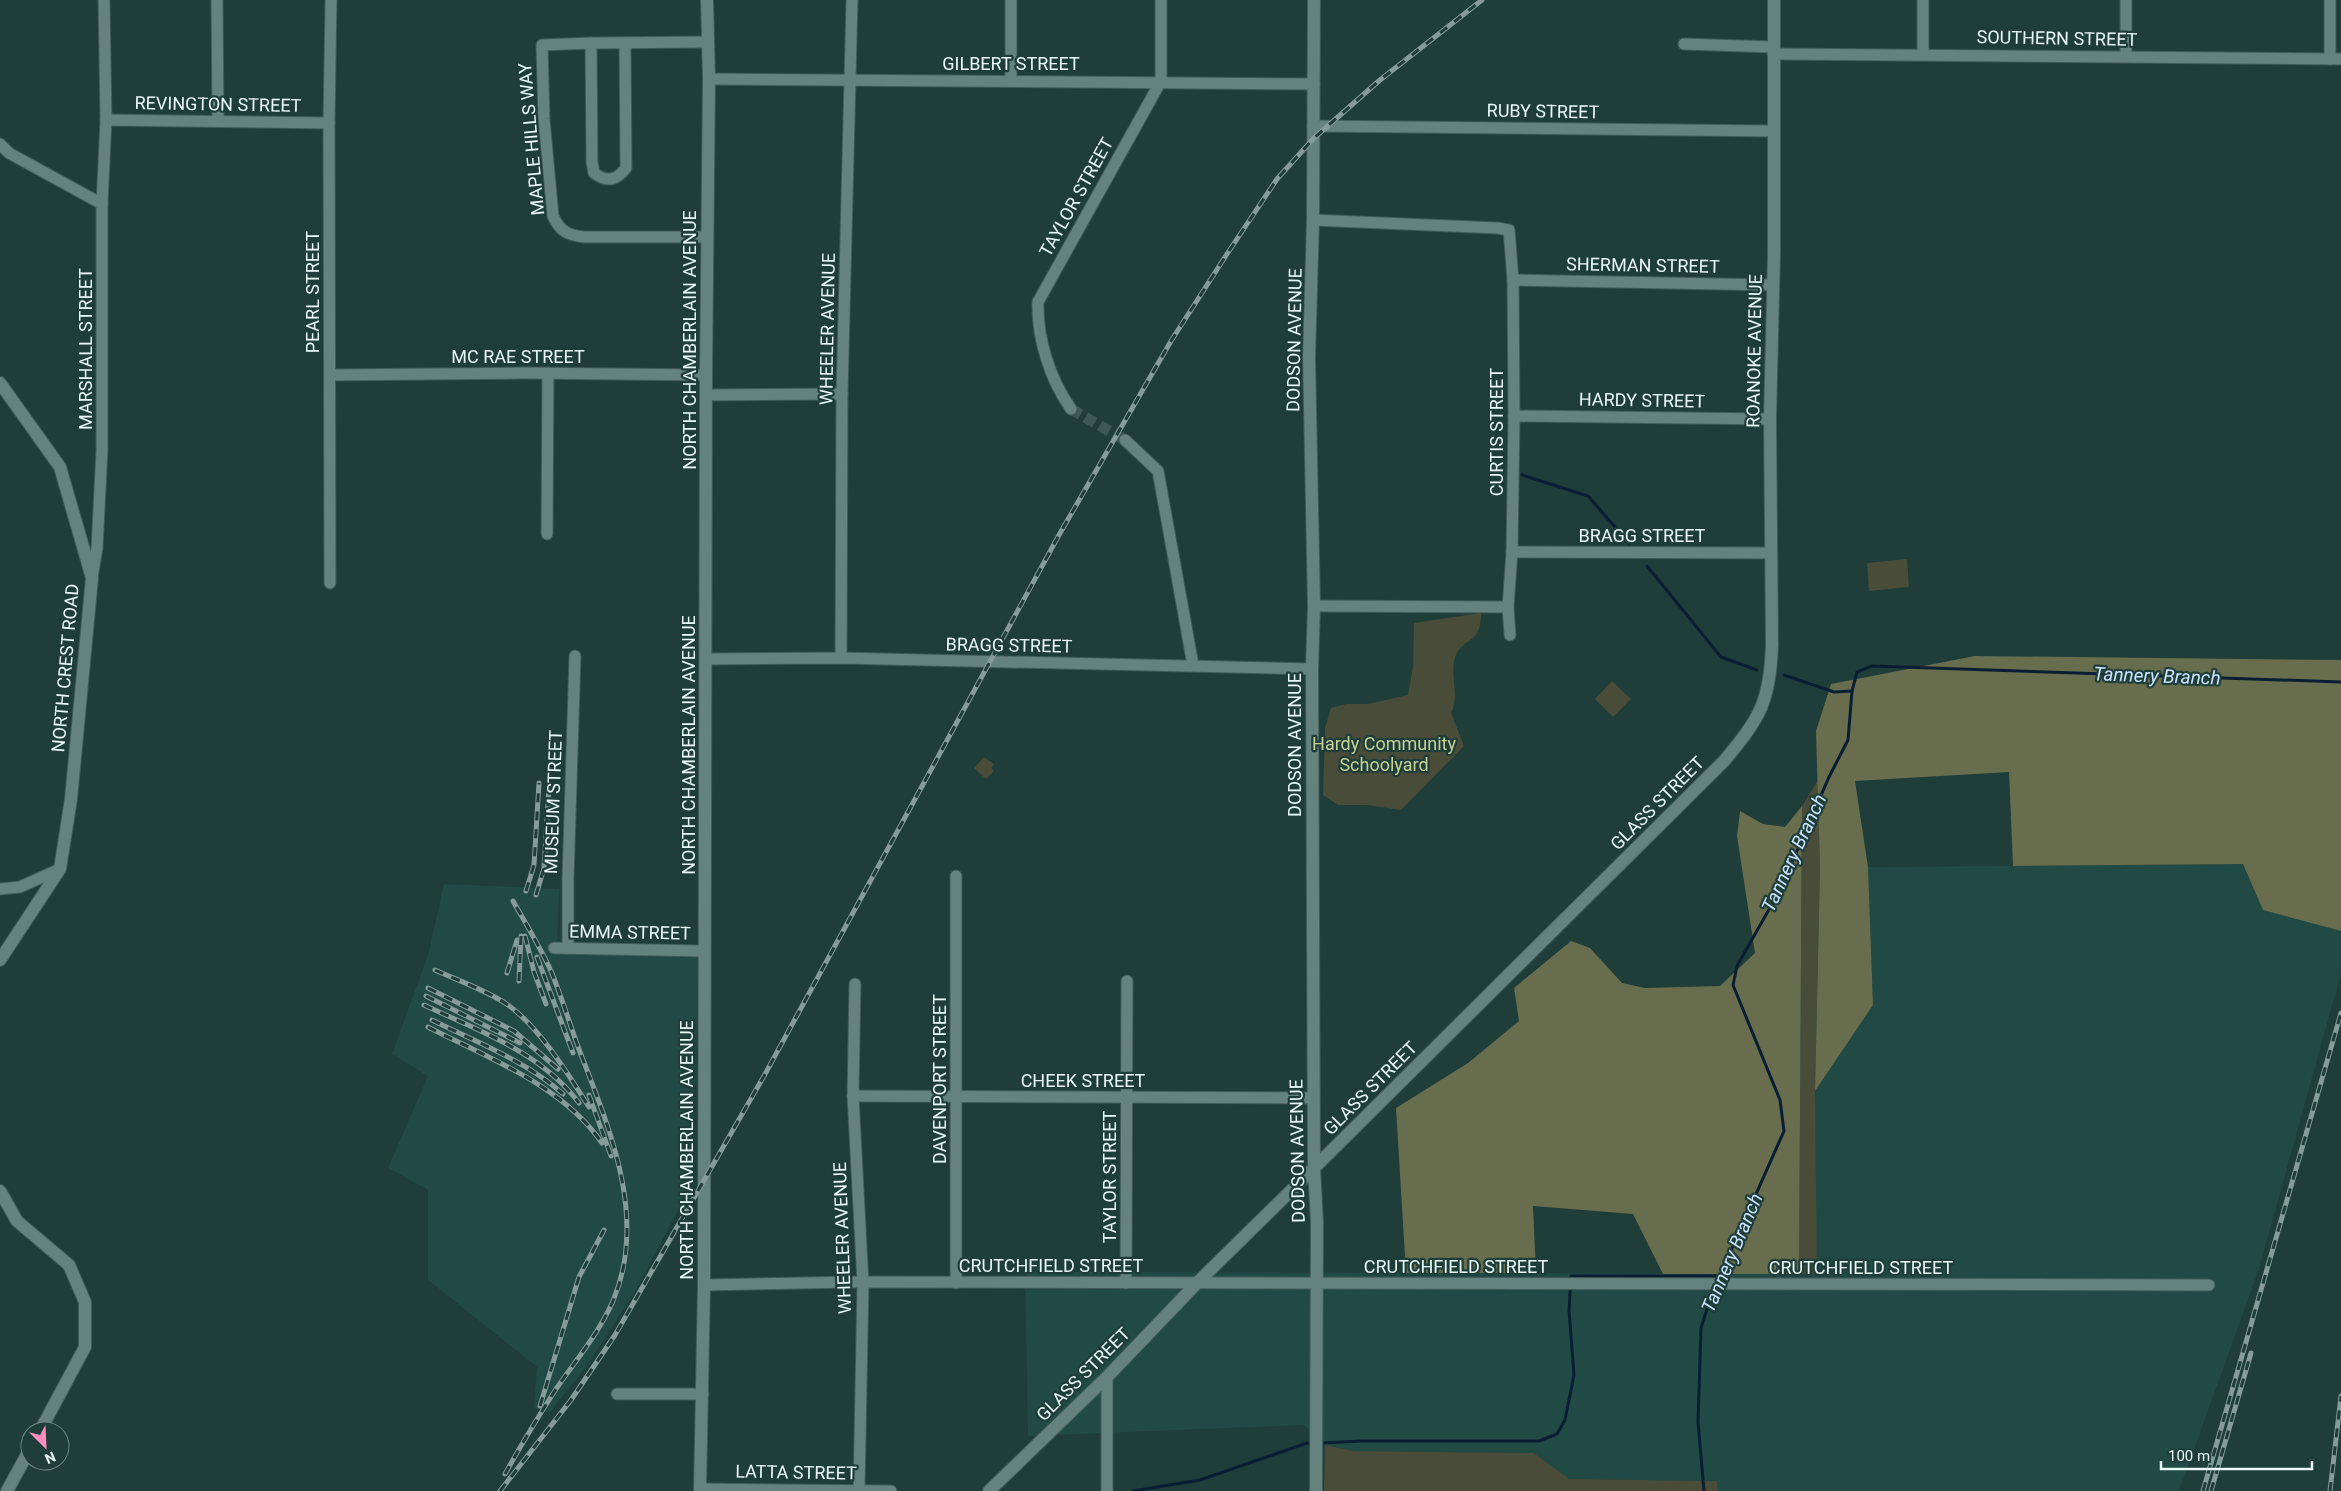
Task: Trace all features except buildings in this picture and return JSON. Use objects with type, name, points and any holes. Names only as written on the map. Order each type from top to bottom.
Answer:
[{"type":"street","name":"MARSHALL STREET","points":[[92,578],[97,548],[102,450],[102,204],[106,120],[104,0]]},
{"type":"street","points":[[217,0],[218,121]]},
{"type":"street","name":"PEARL STREET","points":[[330,583],[329,123],[331,0]]},
{"type":"street","name":"NORTH CHAMBERLAIN AVENUE","points":[[700,1490],[704,1285],[706,237],[709,79],[707,0]]},
{"type":"street","name":"WHEELER AVENUE","points":[[841,658],[842,394],[852,0]]},
{"type":"street","points":[[1011,0],[1011,81]]},
{"type":"street","name":"TAYLOR STREET","points":[[1071,409],[1052,378],[1038,314],[1038,302],[1161,81],[1161,0]]},
{"type":"street","name":"DODSON AVENUE","points":[[1314,0],[1313,220],[1309,358],[1314,606],[1312,669],[1312,1098],[1317,1222],[1316,1491]]},
{"type":"street","name":"ROANOKE AVENUE","points":[[1765,702],[1771,678],[1772,644],[1770,419],[1774,253],[1774,0]]},
{"type":"street","points":[[1923,0],[1923,54]]},
{"type":"street","points":[[2126,0],[2126,56]]},
{"type":"street","points":[[2330,0],[2336,59]]},
{"type":"street","points":[[625,43],[626,168],[620,176],[612,180],[601,178],[594,173],[592,162],[591,43],[707,42]]},
{"type":"street","name":"MAPLE HILLS WAY","points":[[591,43],[542,46],[544,119],[553,216],[558,228],[568,235],[584,237],[706,237]]},
{"type":"street","name":"SOUTHERN STREET","points":[[1684,44],[1774,50],[1923,54],[2336,59]]},
{"type":"street","name":"GILBERT STREET","points":[[709,79],[1161,81],[1314,84]]},
{"type":"street","name":"REVINGTON STREET","points":[[106,120],[329,123]]},
{"type":"street","name":"RUBY STREET","points":[[1314,126],[1773,131]]},
{"type":"street","points":[[0,144],[9,153],[102,204]]},
{"type":"street","name":"CURTIS STREET","points":[[1313,220],[1509,230],[1513,280],[1514,416],[1512,552],[1508,607],[1510,635]]},
{"type":"street","name":"SHERMAN STREET","points":[[1513,280],[1772,285]]},
{"type":"street","points":[[547,534],[548,373]]},
{"type":"street","name":"MC RAE STREET","points":[[330,375],[548,373],[706,375]]},
{"type":"street","name":"NORTH CREST ROAD","points":[[0,383],[60,467],[92,578],[71,799],[60,869],[0,960]]},
{"type":"street","points":[[706,395],[842,394]]},
{"type":"street","name":"HARDY STREET","points":[[1514,416],[1770,419]]},
{"type":"street","points":[[1125,440],[1158,471],[1193,665]]},
{"type":"street","name":"BRAGG STREET","points":[[1512,552],[1771,553]]},
{"type":"street","points":[[1314,606],[1508,607]]},
{"type":"street","name":"MUSEUM STREET","points":[[568,948],[568,879],[575,656]]},
{"type":"street","name":"BRAGG STREET","points":[[706,659],[841,658],[990,663],[1193,665],[1312,669]]},
{"type":"street","name":"GLASS STREET","points":[[989,1491],[1108,1377],[1198,1283],[1724,761],[1749,731],[1765,702]]},
{"type":"street","points":[[0,890],[20,887],[60,869]]},
{"type":"street","name":"DAVENPORT STREET","points":[[956,876],[956,1282]]},
{"type":"street","name":"EMMA STREET","points":[[554,948],[704,951]]},
{"type":"street","name":"TAYLOR STREET","points":[[1126,1283],[1128,982]]},
{"type":"street","name":"WHEELER AVENUE","points":[[855,984],[854,1096],[864,1283],[859,1490]]},
{"type":"street","name":"CHEEK STREET","points":[[854,1096],[1312,1098]]},
{"type":"street","points":[[0,1191],[17,1221],[69,1264],[85,1302],[85,1347],[45,1421]]},
{"type":"street","name":"CRUTCHFIELD STREET","points":[[704,1285],[956,1282],[2209,1285]]},
{"type":"street","points":[[1107,1491],[1108,1377]]},
{"type":"street","points":[[617,1394],[703,1394]]},
{"type":"street","points":[[7,1491],[20,1467]]},
{"type":"street","name":"LATTA STREET","points":[[700,1490],[891,1491]]},
{"type":"shaded area","points":[[1975,656],[2341,660],[2341,931],[2263,910],[2243,864],[2013,866],[2009,772],[1855,781],[1868,867],[1873,1005],[1815,1091],[1820,867],[1816,731],[1831,684]]},
{"type":"shaded area","points":[[1802,806],[1799,1274],[1663,1274],[1633,1214],[1533,1206],[1536,1273],[1406,1273],[1396,1108],[1468,1063],[1519,1021],[1514,988],[1571,941],[1590,948],[1622,983],[1645,988],[1720,986],[1755,953],[1737,836],[1740,811],[1763,824],[1785,827]]},
{"type":"shaded area","points":[[2243,864],[2263,910],[2341,931],[2341,973],[2259,1269],[2179,1491],[1718,1491],[1717,1481],[1569,1479],[1534,1453],[1354,1451],[1325,1445],[1304,1425],[1028,1436],[1025,1272],[1816,1274],[1815,1091],[1873,1005],[1868,867]]},
{"type":"shaded area","points":[[444,884],[559,889],[557,952],[698,957],[693,1182],[635,1292],[586,1367],[549,1413],[534,1408],[537,1367],[428,1280],[428,1190],[388,1168],[428,1076],[392,1054],[428,955]]},
{"type":"green space","points":[[1907,559],[1909,587],[1869,591],[1867,563]]},
{"type":"green space","name":"Hardy Community Schoolyard","points":[[1481,613],[1478,630],[1459,650],[1454,662],[1455,699],[1451,713],[1464,746],[1401,810],[1367,805],[1338,805],[1323,795],[1325,728],[1331,708],[1346,704],[1368,704],[1408,695],[1413,667],[1414,623]]},
{"type":"green space","points":[[1612,681],[1631,699],[1613,717],[1595,699]]},
{"type":"green space","points":[[984,757],[994,764],[991,768],[994,771],[986,779],[974,768]]},
{"type":"green space","points":[[1818,780],[1820,867],[1815,1091],[1817,1274],[1799,1274],[1802,806]]},
{"type":"green space","points":[[1325,1445],[1354,1451],[1534,1453],[1569,1479],[1717,1481],[1718,1491],[1324,1491]]},
{"type":"waterway","points":[[1522,475],[1588,496],[1629,543]]},
{"type":"waterway","points":[[1647,566],[1721,657],[1757,670]]},
{"type":"waterway","name":"Tannery Branch","points":[[1717,1282],[1784,1131],[1780,1100],[1733,985],[1737,966],[1780,890],[1829,777],[1848,740],[1852,691],[1857,672],[1872,666],[2341,682]]},
{"type":"waterway","points":[[1784,675],[1834,692],[1852,691]]},
{"type":"waterway","points":[[1320,1443],[1361,1441],[1539,1441],[1557,1434],[1565,1420],[1574,1375],[1569,1310],[1571,1276],[1721,1276]]},
{"type":"waterway","name":"Tannery Branch","points":[[1704,1491],[1698,1422],[1701,1328],[1714,1287]]},
{"type":"waterway","points":[[1133,1491],[1200,1480],[1307,1443],[1313,1443]]},
{"type":"tunnel","points":[[1071,409],[1125,440]]},
{"type":"railway","points":[[500,1491],[571,1400],[615,1335],[764,1076],[1059,535],[1171,341],[1227,254],[1277,179],[1314,138],[1380,80],[1482,0]]},
{"type":"railway","points":[[526,891],[534,865],[539,783]]},
{"type":"railway","points":[[536,895],[544,868],[549,786]]},
{"type":"railway","points":[[505,1474],[549,1400],[607,1313],[623,1270],[627,1238],[626,1206],[621,1175],[603,1112],[551,971],[513,901]]},
{"type":"railway","points":[[519,981],[521,936]]},
{"type":"railway","points":[[525,936],[534,972],[546,1004]]},
{"type":"railway","points":[[507,973],[517,940]]},
{"type":"railway","points":[[537,957],[573,1053]]},
{"type":"railway","points":[[435,970],[491,995],[520,1015],[553,1052],[589,1107]]},
{"type":"railway","points":[[428,988],[514,1031],[558,1069]]},
{"type":"railway","points":[[426,996],[520,1043]]},
{"type":"railway","points":[[424,1005],[487,1034],[528,1056],[564,1085],[579,1103]]},
{"type":"railway","points":[[2203,1491],[2341,1013]]},
{"type":"railway","points":[[432,1020],[517,1062],[549,1082],[563,1094]]},
{"type":"railway","points":[[428,1027],[499,1062],[545,1089],[586,1123],[602,1143]]},
{"type":"railway","points":[[589,1095],[611,1156]]},
{"type":"railway","points":[[540,1406],[579,1277],[604,1230]]},
{"type":"railway","points":[[2211,1491],[2251,1353]]},
{"type":"railway","points":[[2330,1491],[2341,1396]]}]
